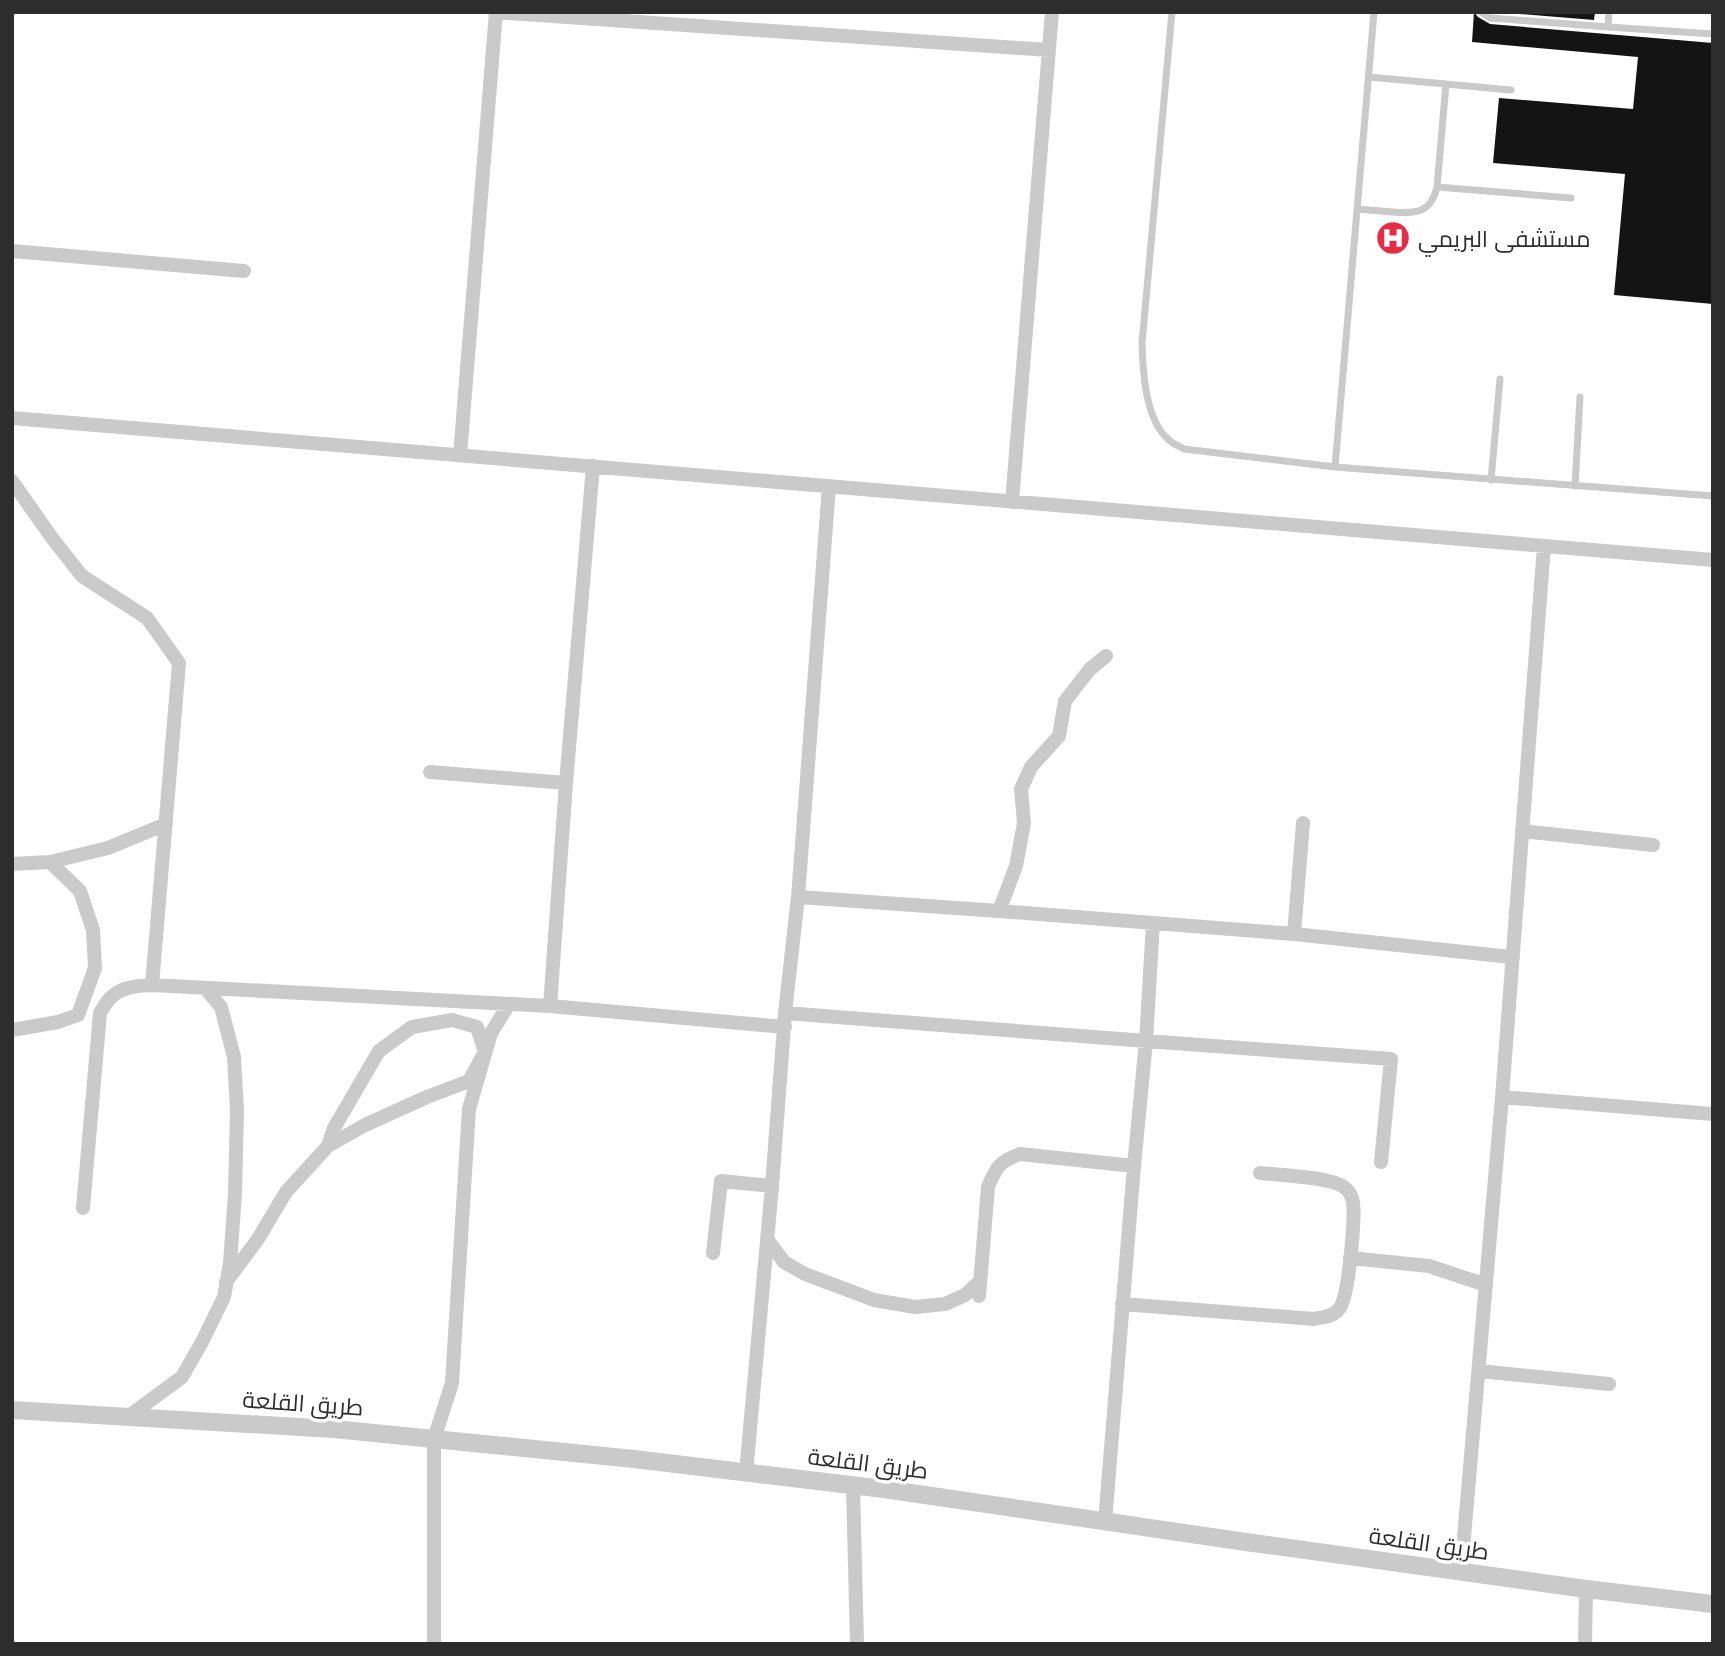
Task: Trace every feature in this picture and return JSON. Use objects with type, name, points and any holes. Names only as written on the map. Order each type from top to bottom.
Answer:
[{"type":"street","points":[[460,455],[495,12],[1048,50]]},
{"type":"street","points":[[1012,502],[1052,12]]},
{"type":"street","points":[[12,251],[244,271]]},
{"type":"street","points":[[12,428],[19,418],[1713,560]]},
{"type":"street","points":[[550,1006],[593,466]]},
{"type":"street","points":[[12,481],[82,576],[147,618],[180,663],[152,985]]},
{"type":"street","points":[[746,1473],[798,897],[829,486]]},
{"type":"street","points":[[1461,1572],[1502,1097],[1544,546]]},
{"type":"street","points":[[999,911],[1016,866],[1024,823],[1021,789],[1031,767],[1059,736],[1065,701],[1090,669],[1106,656]]},
{"type":"street","points":[[430,772],[566,783]]},
{"type":"street","points":[[1294,934],[1303,823]]},
{"type":"street","points":[[12,863],[50,862],[108,848],[166,824]]},
{"type":"street","points":[[1522,831],[1653,845]]},
{"type":"street","points":[[12,1030],[58,1022],[78,1015],[95,968],[93,930],[80,891],[50,862]]},
{"type":"street","points":[[798,897],[1294,934],[1511,957]]},
{"type":"street","points":[[1105,1522],[1146,1041],[1153,923]]},
{"type":"street","points":[[83,1208],[100,1013],[106,1000],[132,985],[1146,1041],[1391,1059],[1381,1162]]},
{"type":"street","points":[[129,1416],[182,1377],[224,1297],[230,1263],[235,1194],[237,1110],[234,1057],[221,1007],[205,988]]},
{"type":"street","points":[[434,1644],[434,1439],[452,1383],[469,1109],[491,1032],[509,1004]]},
{"type":"street","points":[[226,1282],[258,1239],[286,1192],[328,1146],[365,1125],[427,1097],[469,1082],[485,1052],[477,1027],[452,1020],[412,1027],[379,1051],[334,1128],[328,1146]]},
{"type":"street","points":[[1502,1097],[1713,1114]]},
{"type":"street","points":[[767,1239],[784,1262],[794,1268],[874,1300],[915,1307],[945,1304],[979,1289],[988,1186],[1005,1159],[1020,1154],[1134,1166]]},
{"type":"street","points":[[1122,1304],[1314,1320],[1331,1315],[1340,1308],[1346,1292],[1354,1217],[1353,1199],[1344,1186],[1327,1180],[1260,1173]]},
{"type":"street","points":[[713,1253],[721,1181],[772,1186]]},
{"type":"street","points":[[1350,1258],[1429,1266],[1486,1285]]},
{"type":"street","points":[[1479,1371],[1609,1384]]},
{"type":"street","name":"طريق القلعة","points":[[12,1410],[334,1429],[634,1459],[853,1486],[1461,1572],[1713,1604]]},
{"type":"street","points":[[853,1486],[857,1644]]},
{"type":"street","points":[[1585,1644],[1586,1589]]},
{"type":"lane","points":[[1172,12],[1142,344],[1146,390],[1152,413],[1158,428],[1169,441],[1184,449],[1335,467],[1713,496]]},
{"type":"lane","points":[[1335,467],[1374,12]]},
{"type":"lane","points":[[1481,12],[1489,18],[1713,34]]},
{"type":"lane","points":[[1608,27],[1609,12]]},
{"type":"lane","points":[[1369,77],[1511,90]]},
{"type":"lane","points":[[1357,209],[1412,214],[1429,205],[1437,187],[1446,84]]},
{"type":"lane","points":[[1437,187],[1571,198]]},
{"type":"lane","points":[[1491,480],[1500,379]]},
{"type":"lane","points":[[1575,486],[1580,397]]},
{"type":"building","name":"مستشفى البريمي","points":[[1474,12],[1490,24],[1713,43],[1713,304],[1614,295],[1625,174],[1493,163],[1499,98],[1633,109],[1638,57],[1472,42]]},
{"type":"building","points":[[1495,12],[1595,12],[1594,20]]},
{"type":"place","name":"مستشفى البريمي","points":[[1393,238]]}]
